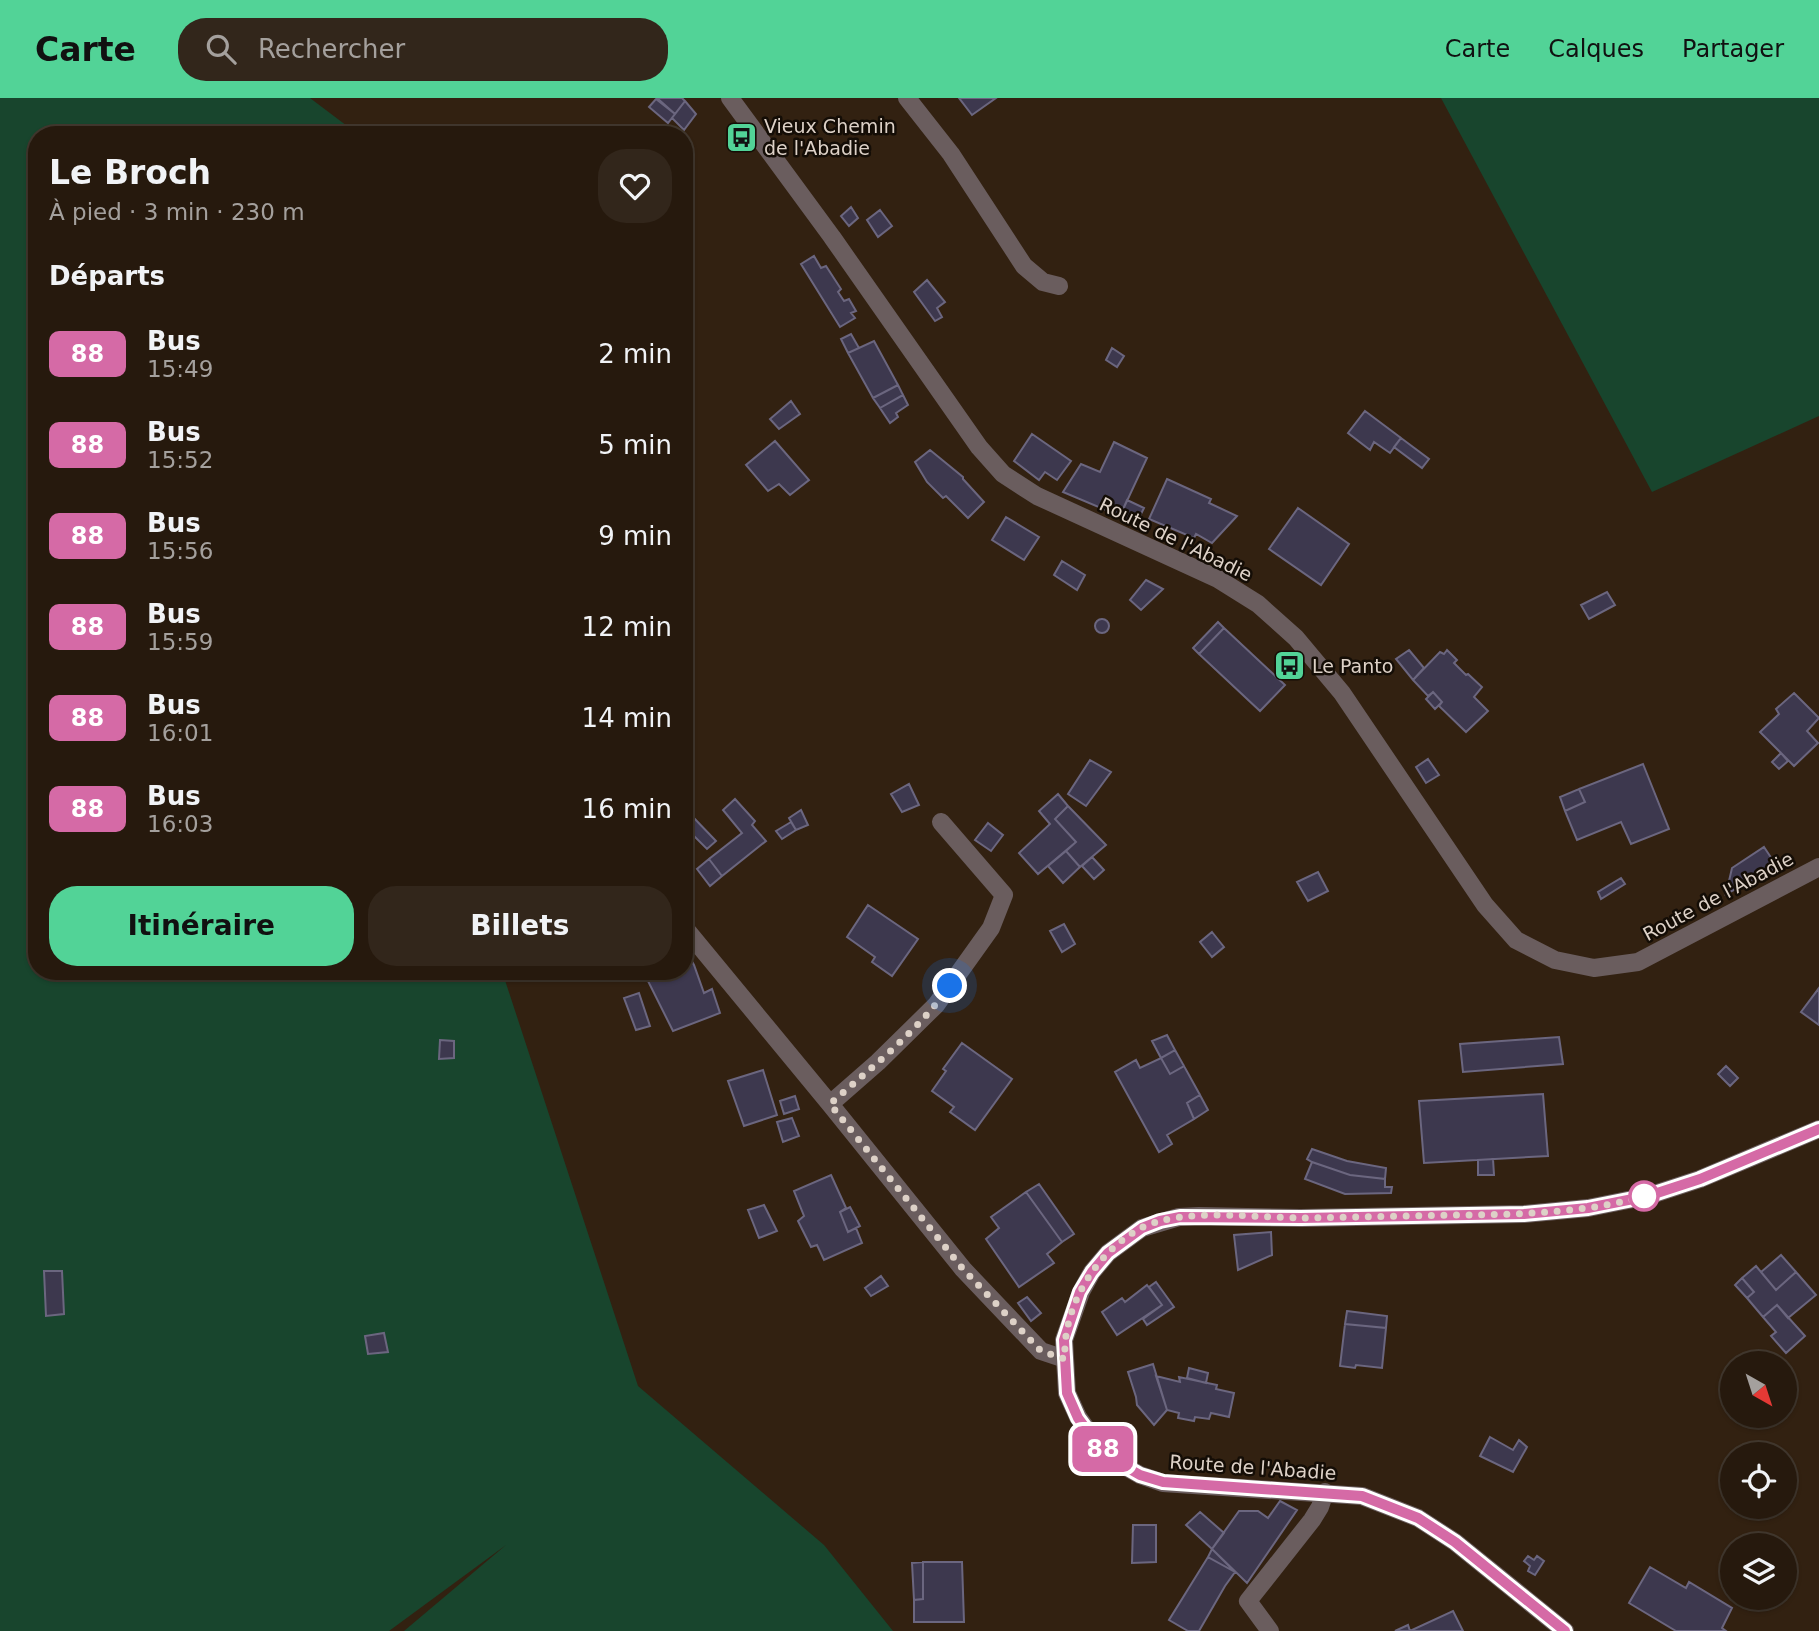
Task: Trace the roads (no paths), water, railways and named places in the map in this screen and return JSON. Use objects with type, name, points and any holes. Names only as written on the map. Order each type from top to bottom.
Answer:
[{"type":"street","name":"Route de l'Abadie","points":[[730,98],[832,237],[979,447],[1003,474],[1037,496],[1218,579],[1258,604],[1296,638],[1342,693],[1485,905],[1516,940],[1555,960],[1594,968],[1639,962],[1819,867]]},
{"type":"street","points":[[907,98],[951,154],[1024,266],[1043,282],[1059,286]]},
{"type":"street","points":[[830,1104],[920,1023],[936,1005],[991,928],[1004,895],[941,822]]},
{"type":"street","points":[[693,938],[963,1269],[1041,1351],[1065,1359]]},
{"type":"street","name":"Route de l'Abadie","points":[[1565,1631],[1455,1542],[1418,1518],[1362,1496],[1163,1482],[1140,1475],[1119,1463],[1098,1445],[1078,1418],[1067,1393],[1064,1340],[1080,1292],[1108,1253],[1142,1228],[1160,1221],[1199,1216],[1301,1218],[1524,1214],[1588,1208],[1648,1196],[1700,1179],[1819,1129]]},
{"type":"street","points":[[1270,1631],[1248,1601],[1312,1520],[1325,1492]]},
{"type":"place","name":"Vieux Chemin de l'Abadie","points":[[741,137]]},
{"type":"place","name":"Le Panto","points":[[1289,666]]}]
